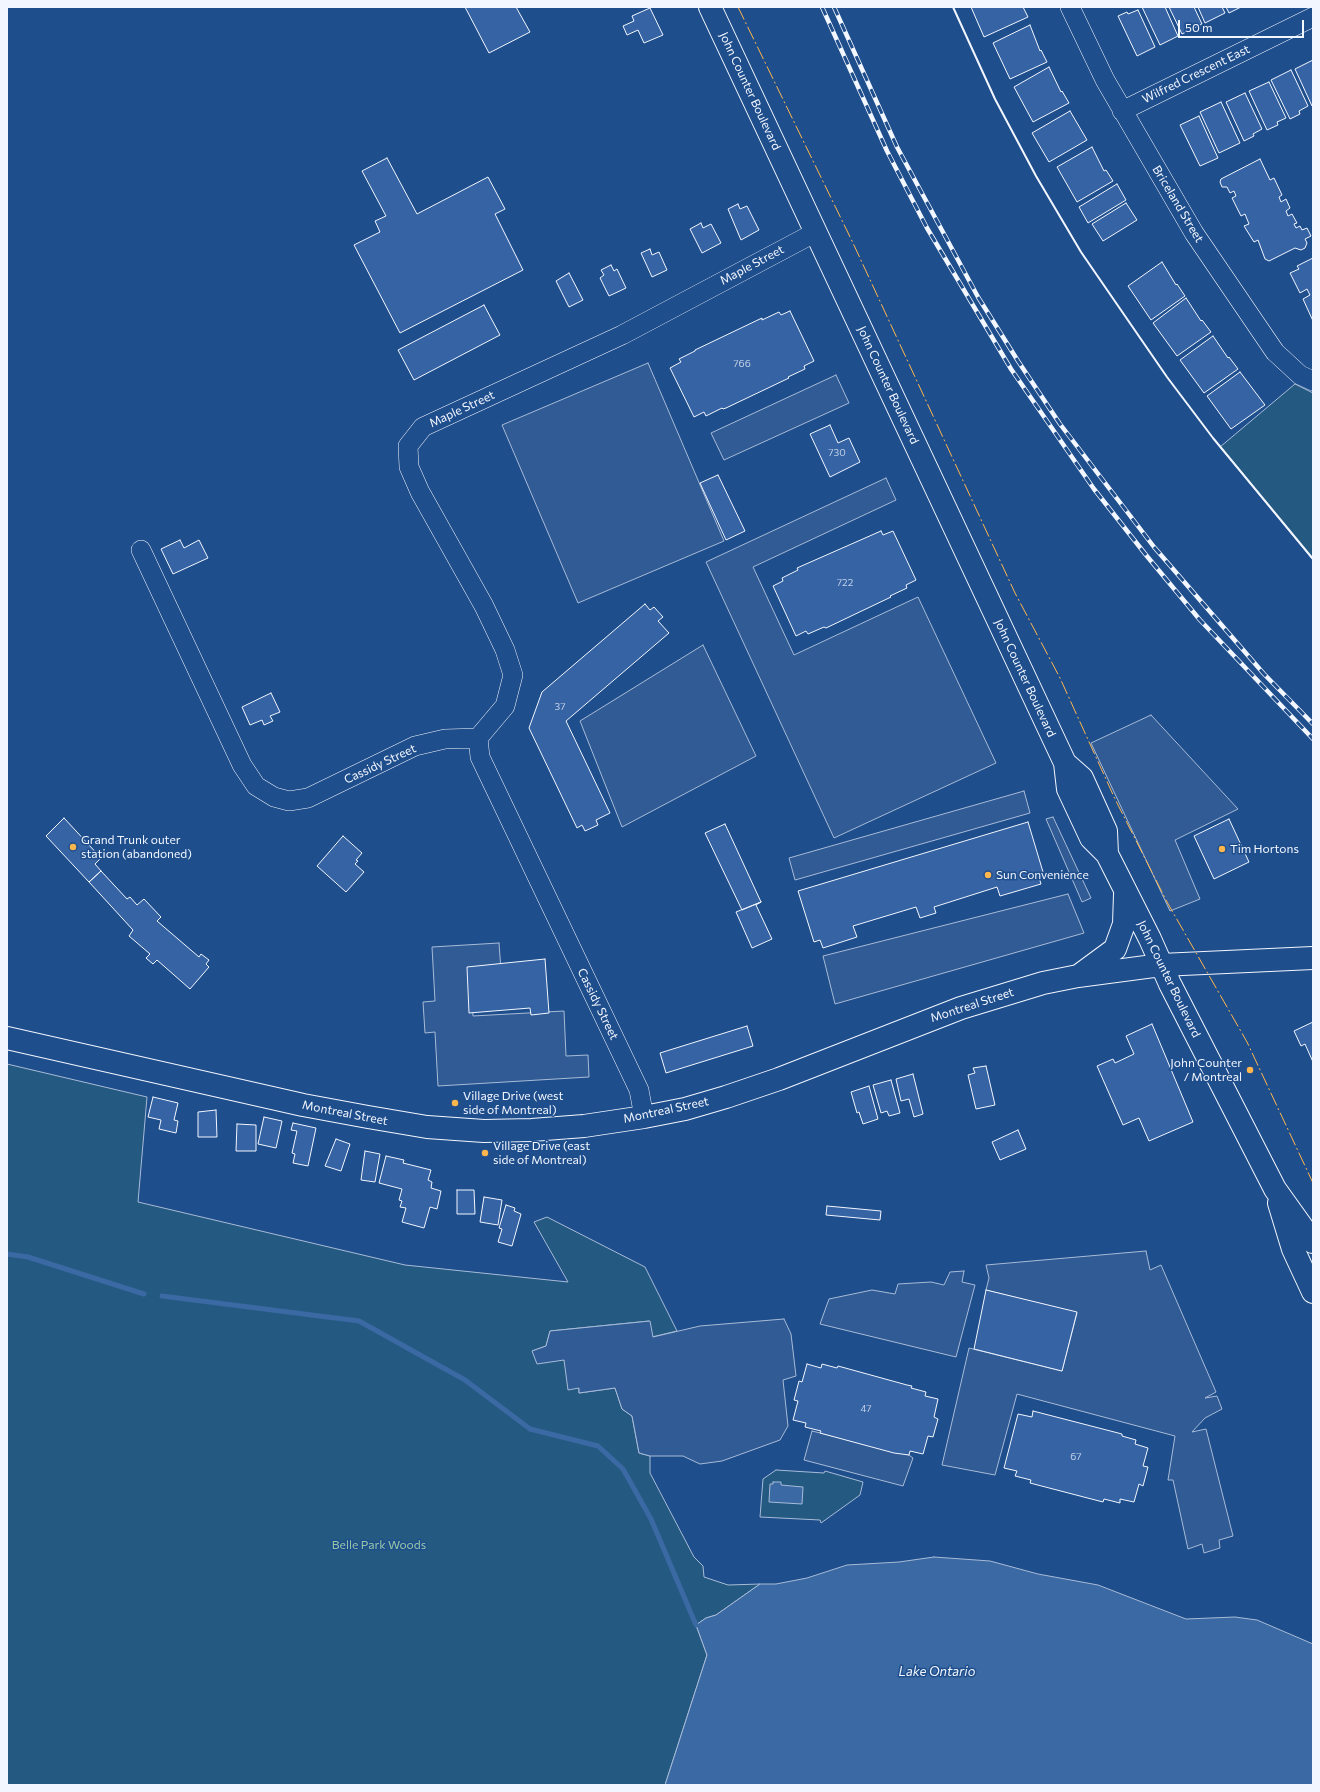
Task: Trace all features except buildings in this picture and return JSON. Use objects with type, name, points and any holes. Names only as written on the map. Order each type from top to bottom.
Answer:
[{"type":"main road","name":"John Counter Boulevard","points":[[710,7],[1065,762],[1082,778],[1106,831],[1107,854],[1161,965],[1275,1188],[1313,1242]]},
{"type":"main road","points":[[1078,976],[1115,950],[1124,924],[1125,891]]},
{"type":"main road","name":"Montreal Street","points":[[7,1038],[303,1105],[426,1127],[484,1130],[532,1130],[584,1126],[685,1109],[779,1079],[961,1008],[1043,983],[1078,976],[1161,965],[1313,958]]},
{"type":"main road","name":"John Counter Boulevard","points":[[1275,1188],[1293,1249],[1313,1292]]},
{"type":"street","name":"Briceland Street","points":[[1070,7],[1105,80],[1122,111],[1194,233],[1275,352],[1300,375],[1313,381]]},
{"type":"street","name":"Wilfred Crescent East","points":[[1122,111],[1313,17]]},
{"type":"street","name":"Maple Street","points":[[478,738],[505,706],[514,675],[505,650],[484,606],[420,492],[409,466],[408,446],[423,427],[622,335],[816,232]]},
{"type":"street","name":"Cassidy Street","points":[[141,550],[242,765],[256,786],[274,797],[289,801],[308,798],[415,746],[445,739],[478,738],[480,757],[639,1090],[644,1117]]},
{"type":"green space","points":[[1295,384],[1313,393],[1313,560],[1220,447]]},
{"type":"green space","name":"Belle Park Woods","points":[[7,1064],[147,1097],[138,1202],[405,1265],[568,1282],[534,1222],[547,1217],[645,1267],[677,1331],[652,1337],[649,1321],[550,1331],[546,1346],[532,1351],[564,1360],[579,1388],[579,1393],[615,1388],[622,1409],[632,1416],[639,1453],[650,1456],[650,1473],[694,1557],[703,1566],[704,1577],[728,1585],[760,1584],[716,1615],[706,1618],[696,1625],[707,1655],[665,1785],[7,1785]]},
{"type":"green space","points":[[776,1470],[824,1473],[825,1471],[863,1482],[860,1495],[821,1523],[820,1520],[760,1517],[763,1479]]},
{"type":"shaded area","points":[[648,363],[724,541],[578,603],[502,425]]},
{"type":"shaded area","points":[[836,375],[849,403],[724,460],[711,433]]},
{"type":"shaded area","points":[[886,478],[896,500],[753,567],[794,655],[918,597],[996,763],[834,838],[706,562]]},
{"type":"shaded area","points":[[703,645],[756,756],[622,827],[580,721]]},
{"type":"shaded area","points":[[1151,715],[1238,809],[1175,840],[1200,899],[1170,911],[1091,743]]},
{"type":"shaded area","points":[[1024,791],[1030,813],[795,880],[789,858]]},
{"type":"shaded area","points":[[1053,817],[1091,898],[1082,902],[1046,819]]},
{"type":"shaded area","points":[[1068,894],[1084,933],[835,1004],[823,956]]},
{"type":"shaded area","points":[[499,943],[501,970],[471,972],[473,1016],[564,1011],[566,1056],[588,1055],[589,1077],[438,1086],[435,1032],[425,1033],[423,1002],[435,1001],[432,947]]},
{"type":"shaded area","points":[[1146,1251],[1150,1270],[1161,1265],[1216,1392],[1205,1398],[1217,1396],[1222,1409],[1205,1418],[1192,1432],[1206,1429],[1233,1536],[1219,1540],[1220,1548],[1204,1553],[1202,1544],[1188,1549],[1173,1480],[1168,1480],[1175,1436],[1017,1394],[995,1475],[942,1465],[969,1348],[1062,1371],[1077,1313],[986,1290],[989,1278],[986,1265]]},
{"type":"shaded area","points":[[964,1271],[962,1282],[975,1285],[956,1357],[820,1324],[829,1299],[872,1290],[895,1294],[898,1284],[931,1282],[944,1285],[950,1272]]},
{"type":"shaded area","points":[[784,1319],[791,1334],[796,1376],[783,1380],[788,1426],[780,1440],[722,1461],[700,1464],[683,1456],[650,1456],[639,1453],[632,1416],[622,1409],[615,1388],[579,1393],[579,1388],[568,1390],[564,1360],[537,1364],[532,1351],[546,1346],[550,1331],[650,1321],[653,1337],[700,1326]]},
{"type":"shaded area","points":[[812,1431],[909,1455],[913,1458],[903,1486],[804,1460]]},
{"type":"water","points":[[773,1482],[781,1482],[781,1485],[803,1487],[802,1504],[769,1502],[770,1484],[773,1484]]},
{"type":"water","name":"Lake Ontario","points":[[934,1557],[990,1561],[1038,1574],[1098,1585],[1186,1619],[1235,1617],[1257,1620],[1313,1644],[1313,1785],[665,1785],[707,1655],[696,1625],[706,1618],[716,1615],[760,1584],[776,1584],[807,1578],[847,1565],[899,1562]]},
{"type":"waterway","points":[[7,1254],[28,1257],[144,1294]]},
{"type":"waterway","points":[[162,1296],[359,1321],[465,1380],[530,1429],[598,1446],[623,1469],[651,1519],[696,1625]]},
{"type":"railway","points":[[822,7],[887,151],[927,228],[1011,369],[1094,489],[1146,555],[1200,620],[1313,739]]},
{"type":"railway","points":[[834,7],[897,147],[978,297],[1060,424],[1154,547],[1264,674],[1313,724]]},
{"type":"wall","points":[[953,7],[995,99],[1036,176],[1081,252],[1167,377],[1213,438],[1313,559]]},
{"type":"power","points":[[738,7],[853,243],[1015,593],[1060,678],[1115,799],[1167,902],[1247,1042],[1313,1183]]},
{"type":"place","name":"Grand Trunk outer station (abandoned)","points":[[73,847]]},
{"type":"place","name":"Tim Hortons","points":[[1222,849]]},
{"type":"place","name":"Sun Convenience","points":[[988,875]]},
{"type":"place","name":"John Counter / Montreal","points":[[1250,1070]]},
{"type":"place","name":"Village Drive (west side of Montreal)","points":[[455,1103]]},
{"type":"place","name":"Village Drive (east side of Montreal)","points":[[485,1153]]}]
